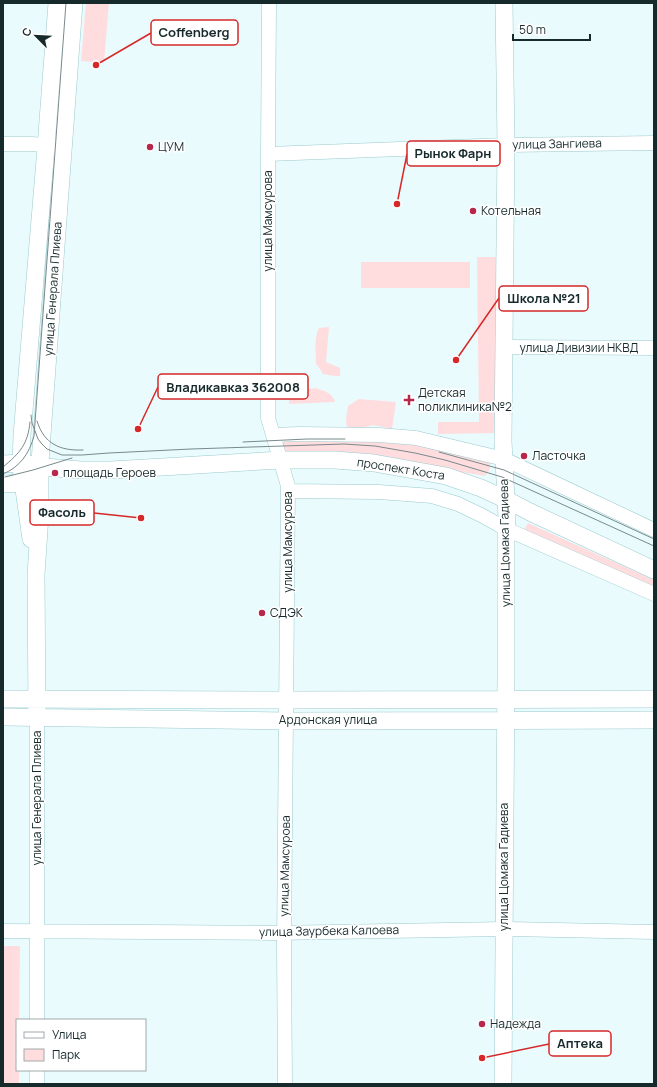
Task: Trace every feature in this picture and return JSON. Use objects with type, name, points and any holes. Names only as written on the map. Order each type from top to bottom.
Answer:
[{"type":"main road","name":"улица Генерала Плиева","points":[[36,575],[21,463],[22,435],[57,3]]},
{"type":"main road","name":"улица Генерала Плиева","points":[[37,716],[36,575],[40,515],[40,472],[74,3]]},
{"type":"main road","name":"улица Цомака Гадиева","points":[[503,1084],[507,500],[504,478],[503,441],[506,145],[504,3]]},
{"type":"main road","points":[[3,459],[14,451],[22,435]]},
{"type":"main road","name":"проспект Коста","points":[[3,464],[21,463],[40,472],[111,470],[280,460],[335,460],[374,463],[446,476],[480,488],[654,570]]},
{"type":"main road","name":"проспект Коста","points":[[3,484],[23,483],[40,472]]},
{"type":"main road","name":"Ардонская улица","points":[[3,699],[654,699]]},
{"type":"main road","name":"Ардонская улица","points":[[3,717],[37,716],[286,721],[654,720]]},
{"type":"street","name":"улица Мамсурова","points":[[269,3],[268,418],[287,482],[288,491],[284,932],[285,1084]]},
{"type":"street","name":"улица Зангиева","points":[[268,154],[506,145],[654,142]]},
{"type":"street","points":[[3,144],[32,144],[63,147]]},
{"type":"street","name":"улица Дивизии НКВД","points":[[505,347],[654,348]]},
{"type":"street","points":[[273,435],[379,435],[416,438],[504,460],[654,530]]},
{"type":"street","points":[[288,491],[379,492],[432,496],[458,504],[506,529],[654,594]]},
{"type":"street","name":"улица Генерала Плиева","points":[[37,716],[37,1019]]},
{"type":"street","name":"улица Заурбека Калоева","points":[[3,931],[273,933],[504,929],[654,932]]},
{"type":"street","points":[[37,1071],[37,1084]]},
{"type":"green space","points":[[86,3],[109,3],[104,63],[81,61]]},
{"type":"green space","points":[[477,257],[497,257],[498,433],[438,434],[438,422],[479,422]]},
{"type":"green space","points":[[361,262],[470,262],[470,288],[361,288]]},
{"type":"green space","points":[[329,327],[326,362],[340,368],[340,376],[323,374],[316,364],[317,331],[319,328]]},
{"type":"green space","points":[[315,388],[330,394],[335,402],[289,404],[289,398],[303,395],[308,389]]},
{"type":"green space","points":[[359,399],[396,402],[392,429],[373,425],[353,430],[347,428],[346,419],[348,406]]},
{"type":"green space","points":[[279,438],[365,438],[425,446],[490,463],[490,469],[485,476],[456,471],[294,454],[280,450]]},
{"type":"green space","points":[[528,523],[654,580],[654,591],[523,532]]},
{"type":"green space","points":[[3,946],[20,946],[19,1019],[16,1019],[16,1071],[19,1071],[19,1084],[3,1084]]},
{"type":"tram line","points":[[3,474],[19,464],[29,449],[34,436],[66,3]]},
{"type":"tram line","points":[[31,415],[32,423],[41,443],[47,449],[62,455],[344,444],[375,446],[415,453],[445,460],[502,477],[654,546]]},
{"type":"tram line","points":[[37,421],[40,429],[49,441],[67,449],[83,450]]},
{"type":"tram line","points":[[3,467],[22,448],[29,430],[30,422]]},
{"type":"tram line","points":[[243,442],[345,439]]},
{"type":"tram line","points":[[439,452],[504,470],[654,539]]},
{"type":"tram line","points":[[5,477],[72,458]]},
{"type":"place","name":"Coffenberg","points":[[96,65]]},
{"type":"place","name":"ЦУМ","points":[[150,147]]},
{"type":"place","name":"Рынок Фарн","points":[[397,204]]},
{"type":"place","name":"Котельная","points":[[473,211]]},
{"type":"place","name":"Школа №21","points":[[456,360]]},
{"type":"place","name":"Детская поликлиника№2","points":[[409,400]]},
{"type":"place","name":"Владикавказ 362008","points":[[138,429]]},
{"type":"place","name":"Ласточка","points":[[524,456]]},
{"type":"place","name":"площадь Героев","points":[[55,473]]},
{"type":"place","name":"Фасоль","points":[[141,518]]},
{"type":"place","name":"СДЭК","points":[[262,613]]},
{"type":"place","name":"Надежда","points":[[482,1024]]},
{"type":"place","name":"Аптека","points":[[482,1058]]}]
